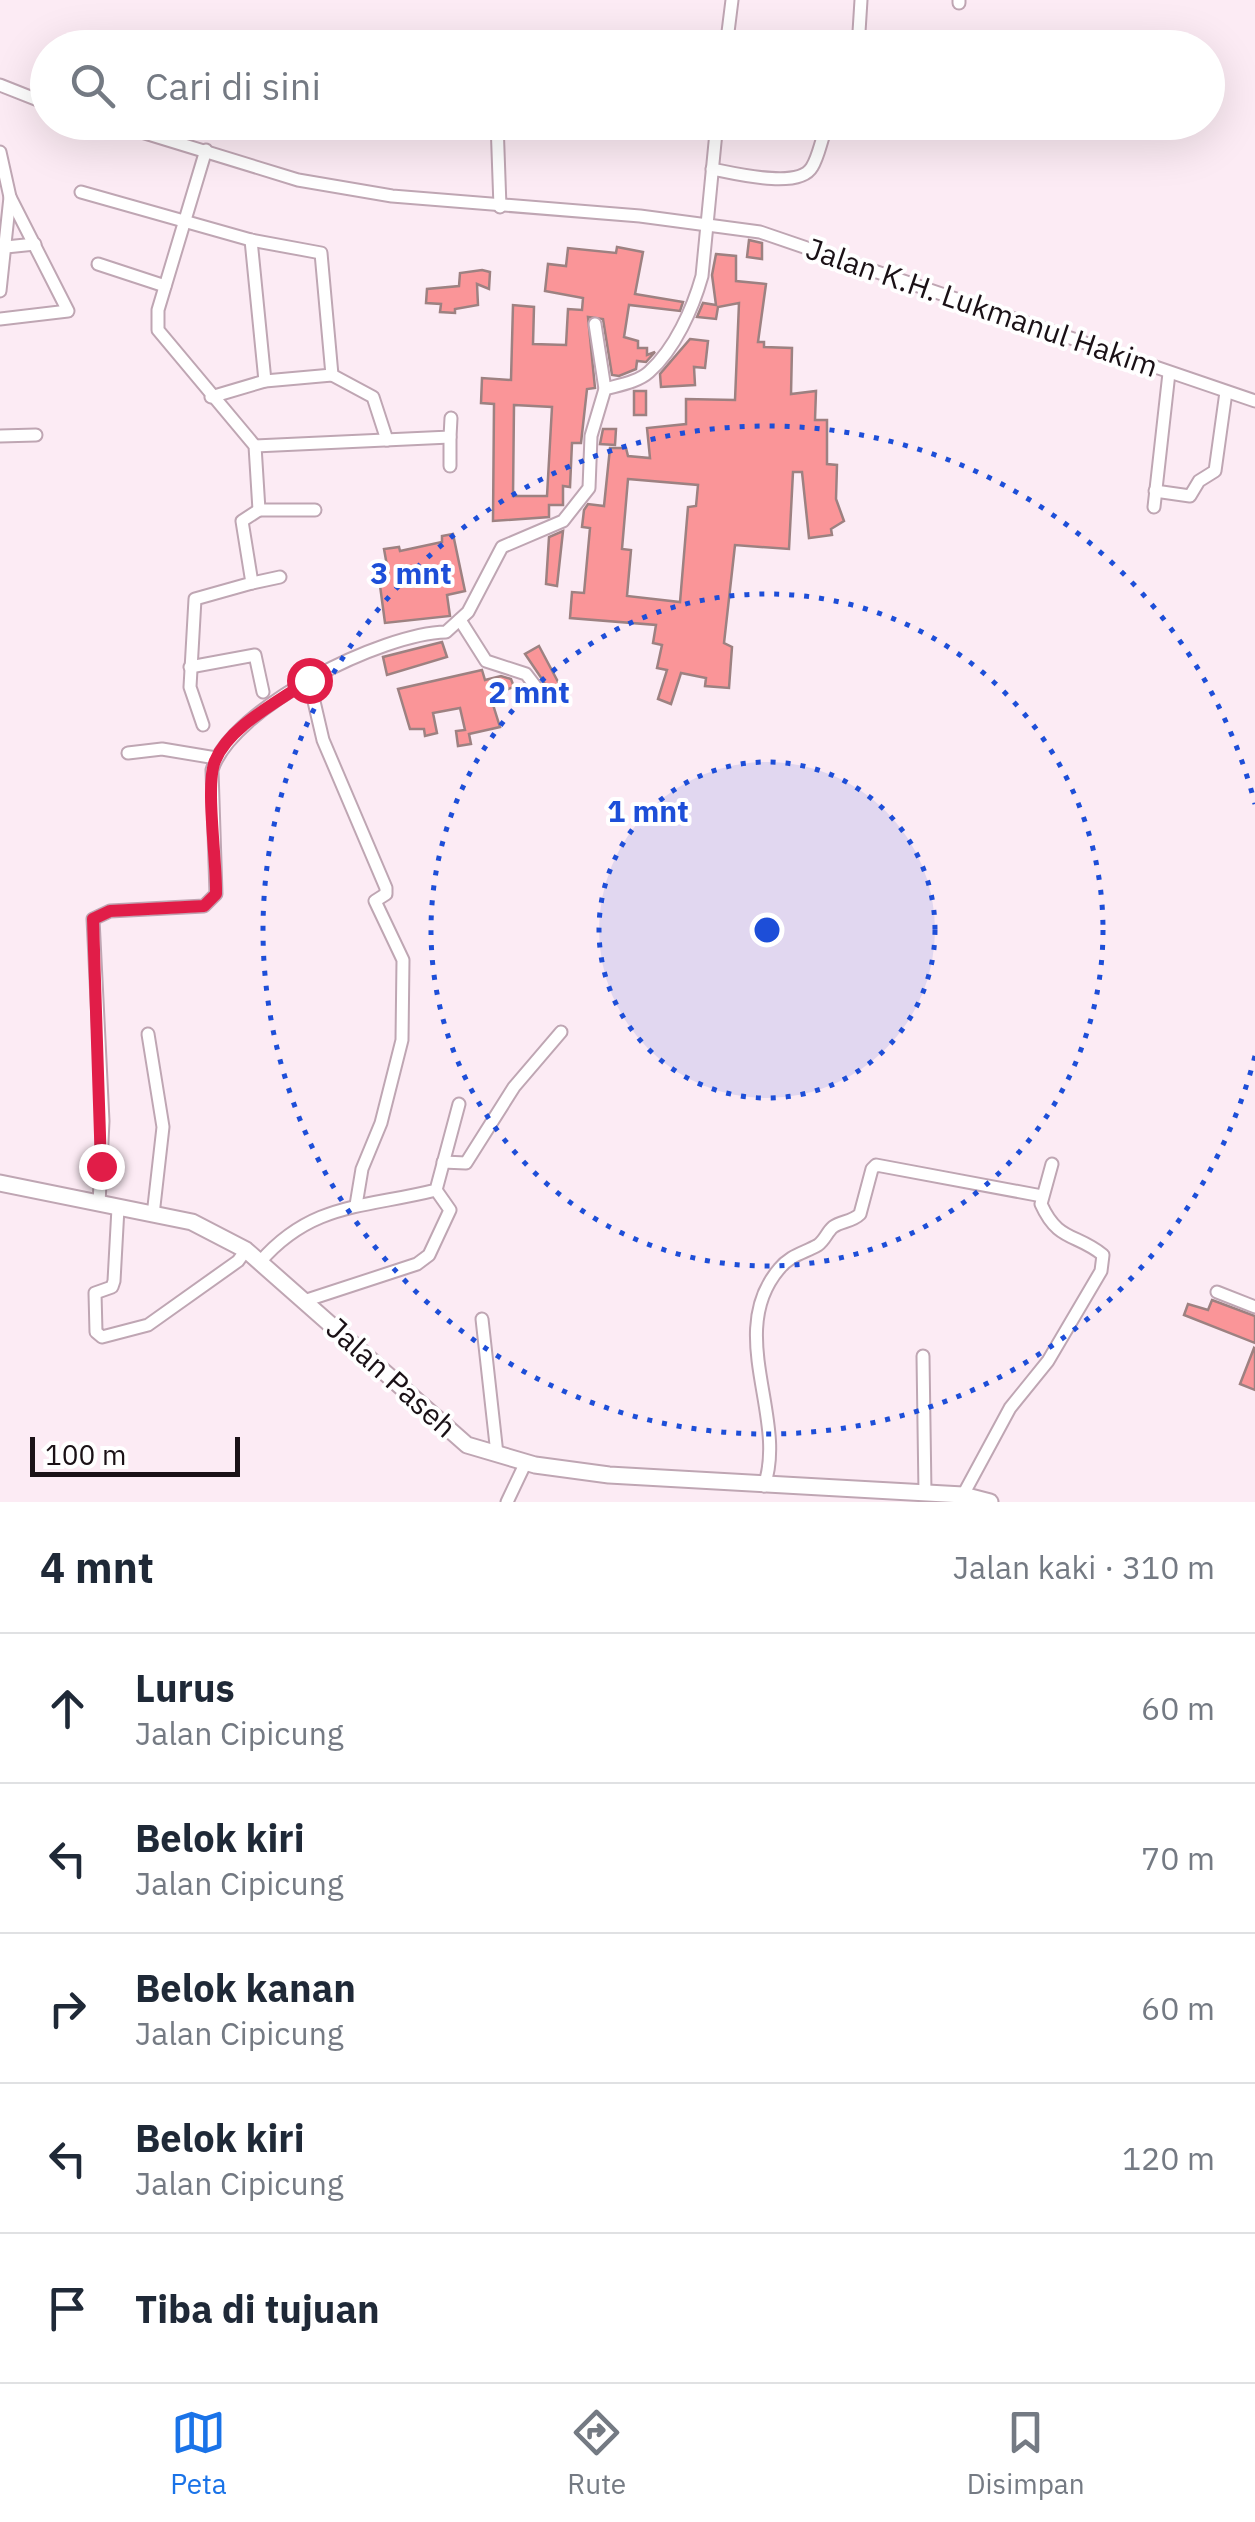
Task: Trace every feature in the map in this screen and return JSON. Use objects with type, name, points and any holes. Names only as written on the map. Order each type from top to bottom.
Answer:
[{"type":"street","points":[[728,30],[732,0]]},
{"type":"street","points":[[859,30],[861,0]]},
{"type":"street","points":[[0,85],[30,97]]},
{"type":"street","name":"Jalan K.H. Lukmanul Hakim","points":[[170,140],[298,180],[500,207],[760,232],[1255,401]]},
{"type":"street","points":[[498,140],[500,207]]},
{"type":"street","points":[[605,389],[649,373],[680,330],[702,276],[716,140]]},
{"type":"street","points":[[712,169],[769,179],[804,175],[812,168],[822,140]]},
{"type":"street","points":[[206,150],[166,286],[158,330],[255,446],[259,510]]},
{"type":"street","points":[[0,152],[10,197],[68,312],[0,318]]},
{"type":"street","points":[[82,192],[252,240],[322,253],[332,375]]},
{"type":"street","points":[[0,292],[10,197]]},
{"type":"street","points":[[252,240],[265,381]]},
{"type":"street","points":[[6,247],[35,244]]},
{"type":"street","points":[[98,264],[166,286]]},
{"type":"street","points":[[99,1204],[103,1121],[93,919],[110,911],[204,906],[216,894],[210,784],[220,753],[309,680],[366,649],[423,632],[446,632],[460,620],[490,577],[502,547],[563,521],[589,488],[591,436],[605,389],[595,324]]},
{"type":"street","points":[[1154,507],[1169,373]]},
{"type":"street","points":[[211,398],[265,381],[332,375],[373,397],[388,440]]},
{"type":"street","points":[[1155,490],[1190,496],[1199,482],[1215,470],[1226,392]]},
{"type":"street","points":[[450,466],[451,418]]},
{"type":"street","points":[[0,436],[36,435]]},
{"type":"street","points":[[255,446],[450,437]]},
{"type":"street","points":[[252,583],[241,525],[259,510],[315,510]]},
{"type":"street","points":[[203,725],[190,697],[195,599],[280,577]]},
{"type":"street","points":[[460,620],[486,662],[526,674],[536,687]]},
{"type":"street","points":[[190,667],[254,655],[263,692]]},
{"type":"street","points":[[309,680],[324,740],[387,891],[374,901],[404,969],[402,1040],[395,1078],[362,1169],[356,1205]]},
{"type":"street","points":[[128,754],[162,749],[220,753]]},
{"type":"street","points":[[444,1162],[466,1163],[476,1152],[514,1088],[561,1032]]},
{"type":"street","points":[[148,1034],[162,1127],[154,1215]]},
{"type":"street","points":[[436,1190],[459,1104]]},
{"type":"street","points":[[962,1494],[1010,1408],[1048,1361],[1102,1270],[1102,1255],[1052,1226],[1042,1196],[1052,1164]]},
{"type":"street","points":[[764,1486],[769,1446],[758,1381],[758,1322],[764,1296],[778,1270],[797,1253],[817,1246],[832,1227],[860,1214],[872,1169],[876,1165],[912,1170],[1042,1196]]},
{"type":"street","name":"Jalan Paseh","points":[[0,1184],[205,1227],[246,1250],[467,1446],[526,1462],[609,1475],[962,1494],[990,1502]]},
{"type":"street","points":[[260,1262],[282,1238],[309,1221],[356,1205],[411,1199],[436,1190]]},
{"type":"street","points":[[304,1301],[392,1275],[429,1255],[450,1210],[436,1190]]},
{"type":"street","points":[[118,1208],[114,1281],[112,1288],[94,1293],[96,1332],[102,1337],[148,1325],[238,1261],[246,1250]]},
{"type":"street","points":[[1217,1292],[1255,1308]]},
{"type":"street","points":[[482,1319],[497,1454]]},
{"type":"street","points":[[923,1356],[925,1493]]},
{"type":"street","points":[[507,1502],[526,1462]]},
{"type":"building","points":[[749,240],[762,243],[762,259],[747,257]]},
{"type":"building","points":[[617,247],[643,252],[635,294],[683,302],[680,311],[629,305],[624,337],[638,341],[638,348],[647,348],[647,355],[655,352],[646,362],[637,361],[636,369],[619,376],[612,375],[603,319],[588,317],[595,388],[587,389],[581,443],[572,443],[570,487],[563,486],[563,505],[549,505],[549,517],[493,521],[494,404],[481,403],[482,378],[511,380],[513,305],[534,307],[533,344],[566,345],[568,309],[582,310],[583,298],[545,291],[548,264],[566,266],[568,248],[616,253]],"holes":[[[514,405],[552,407],[547,496],[513,496]]]},
{"type":"building","points":[[716,254],[736,256],[736,281],[766,284],[758,342],[764,342],[764,347],[792,348],[791,394],[816,391],[815,420],[827,420],[827,464],[837,465],[836,499],[844,521],[831,529],[832,535],[809,538],[802,472],[793,472],[789,549],[735,545],[724,643],[732,647],[729,688],[705,686],[706,678],[681,673],[671,704],[658,699],[667,670],[657,668],[662,645],[653,643],[656,625],[570,618],[572,592],[584,593],[590,528],[582,527],[584,510],[588,504],[604,506],[610,448],[626,448],[628,456],[650,458],[647,428],[686,424],[686,399],[735,400],[739,303],[718,307],[716,319],[697,317],[703,303],[716,305],[712,275]],"holes":[[[628,479],[698,485],[696,506],[688,507],[680,602],[627,596],[631,550],[622,549]]]},
{"type":"building","points":[[490,272],[489,289],[477,284],[478,305],[455,309],[455,313],[440,312],[441,304],[426,303],[427,289],[459,286],[460,273]]},
{"type":"building","points":[[690,339],[708,341],[705,368],[694,367],[695,385],[661,387],[660,374]]},
{"type":"building","points":[[634,391],[646,391],[646,415],[634,415]]},
{"type":"building","points":[[603,429],[616,429],[615,445],[600,444]]},
{"type":"building","points":[[563,531],[557,586],[546,584],[549,537]]},
{"type":"building","points":[[453,534],[465,591],[447,595],[450,616],[385,623],[379,578],[389,577],[384,549],[399,547],[400,551],[442,542],[442,536]]},
{"type":"building","points":[[442,642],[447,657],[387,675],[383,657]]},
{"type":"building","points":[[539,646],[565,695],[549,704],[544,682],[525,654]]},
{"type":"building","points":[[482,670],[485,680],[501,676],[511,679],[514,687],[490,695],[500,727],[469,734],[471,744],[458,746],[456,731],[465,730],[460,708],[433,713],[437,733],[425,736],[424,729],[410,729],[398,689]]},
{"type":"building","points":[[1212,1300],[1255,1316],[1255,1343],[1184,1315],[1188,1304],[1208,1310]]},
{"type":"building","points":[[1255,1349],[1255,1390],[1240,1384]]},
{"type":"route","points":[[101,1166],[103,1121],[93,919],[110,911],[204,906],[216,894],[215,808],[210,784],[216,758],[241,730],[309,680]]}]
